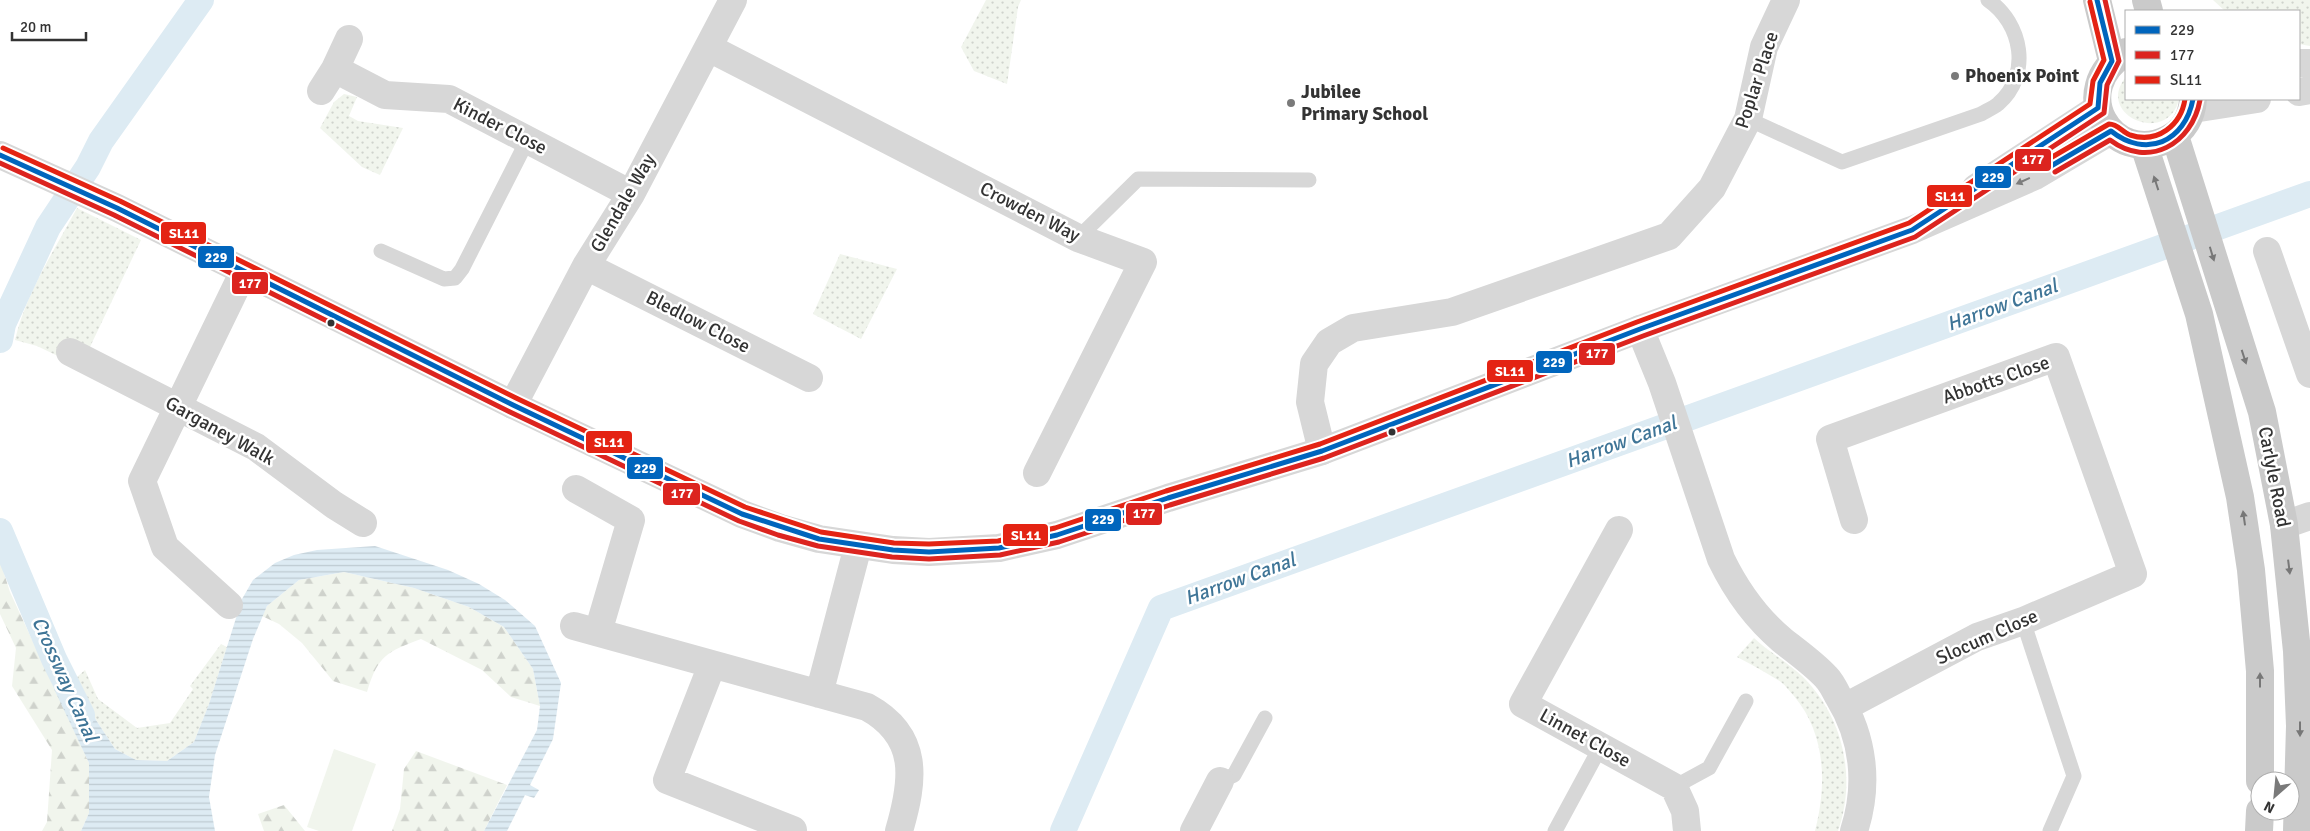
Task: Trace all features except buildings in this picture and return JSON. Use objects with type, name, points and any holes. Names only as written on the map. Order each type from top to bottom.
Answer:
[{"type":"main road","points":[[2097,0],[2119,56],[2099,80],[2097,91],[2098,108],[2111,131],[2127,142],[2144,145],[2160,143],[2175,136],[2186,125],[2193,104]]},
{"type":"main road","name":"Carlyle Road","points":[[2175,136],[2262,412],[2284,525],[2296,642],[2300,717],[2297,831]]},
{"type":"main road","name":"Carlyle Road","points":[[2144,145],[2199,314],[2240,497],[2251,570],[2260,671],[2260,771]]},
{"type":"street","name":"Glendale Way","points":[[513,405],[586,266],[631,194],[733,0]]},
{"type":"street","name":"Poplar Place","points":[[1322,451],[1310,402],[1314,364],[1328,342],[1353,328],[1452,312],[1669,236],[1712,188],[1748,119],[1764,47],[1786,0]]},
{"type":"street","points":[[321,91],[335,69],[349,39]]},
{"type":"street","name":"Crowden Way","points":[[709,48],[1078,238],[1142,262],[1037,473]]},
{"type":"street","name":"Kinder Close","points":[[335,69],[385,96],[449,99],[631,194]]},
{"type":"street","points":[[2193,104],[2244,100]]},
{"type":"street","points":[[1912,230],[2098,108]]},
{"type":"street","points":[[8,158],[117,208],[513,405],[742,514],[780,528],[858,546],[929,552],[999,548],[1058,535],[1168,498],[1322,451],[1640,329],[1912,230],[2035,176],[2111,131]]},
{"type":"street","points":[[2267,251],[2310,374]]},
{"type":"street","name":"Bledlow Close","points":[[586,266],[809,378]]},
{"type":"street","points":[[229,605],[165,547],[142,481],[244,271]]},
{"type":"street","points":[[1640,329],[1690,461],[1721,559],[1732,582],[1752,610],[1781,639],[1827,678],[1845,707],[1857,734],[1862,760],[1863,788],[1854,831]]},
{"type":"street","name":"Garganey Walk","points":[[70,352],[256,447],[334,505],[363,523]]},
{"type":"street","name":"Abbotts Close","points":[[1854,520],[1830,439],[2056,357],[2133,574]]},
{"type":"street","points":[[576,489],[631,520],[586,629],[866,707],[889,722],[898,732],[909,757],[911,770],[910,784],[898,831]]},
{"type":"street","points":[[2284,525],[2310,516]]},
{"type":"street","name":"Linnet Close","points":[[1619,530],[1523,704],[1674,786]]},
{"type":"street","points":[[819,694],[858,546]]},
{"type":"street","name":"Slocum Close","points":[[1845,707],[1977,637],[2133,574]]},
{"type":"street","points":[[712,665],[667,780],[793,830]]},
{"type":"street","points":[[1194,831],[1220,782]]},
{"type":"street","points":[[1674,786],[1685,811],[1687,831]]},
{"type":"lane","points":[[1748,119],[1842,162],[1981,114],[1998,104],[2008,92],[2015,78],[2019,63],[2019,47],[2016,32],[2007,16],[1988,0]]},
{"type":"lane","points":[[381,250],[444,279],[455,278],[462,269],[528,139]]},
{"type":"lane","points":[[1078,238],[1138,179],[1309,180]]},
{"type":"lane","points":[[2023,620],[2074,776],[2050,831]]},
{"type":"lane","points":[[1674,786],[1709,768],[1746,701]]},
{"type":"lane","points":[[1220,782],[1234,776],[1265,718]]},
{"type":"lane","points":[[1555,831],[1601,746]]},
{"type":"green space","points":[[986,0],[1021,0],[1018,7],[1007,84],[974,71],[961,47]]},
{"type":"green space","points":[[2213,0],[2310,0],[2310,46],[2300,44],[2300,10],[2224,10]]},
{"type":"green space","points":[[2125,79],[2125,100],[2178,100],[2172,113],[2162,121],[2149,123],[2136,120],[2126,113],[2119,103],[2119,91]]},
{"type":"green space","points":[[344,94],[357,97],[349,116],[358,121],[403,128],[380,175],[362,167],[320,128],[334,102]]},
{"type":"green space","points":[[77,208],[141,240],[89,349],[60,357],[37,346],[15,340],[33,289]]},
{"type":"green space","points":[[840,254],[897,269],[861,339],[813,314]]},
{"type":"green space","points":[[0,561],[10,592],[89,763],[89,813],[81,831],[42,831],[47,822],[52,750],[12,686],[16,648],[0,614]]},
{"type":"green space","points":[[344,572],[414,588],[469,607],[504,627],[533,669],[540,706],[511,697],[482,670],[421,639],[385,656],[375,670],[367,692],[333,681],[302,643],[279,624],[262,616],[267,606],[299,580]]},
{"type":"green space","points":[[1754,638],[1802,676],[1828,710],[1836,728],[1846,769],[1844,810],[1838,831],[1815,831],[1821,796],[1821,761],[1818,743],[1805,711],[1781,682],[1737,657]]},
{"type":"green space","points":[[221,644],[227,647],[209,704],[194,742],[167,761],[136,760],[115,749],[96,720],[77,677],[85,670],[98,699],[137,728],[170,723],[193,689],[190,686]]},
{"type":"green space","points":[[334,749],[376,764],[352,831],[319,831],[307,827]]},
{"type":"green space","points":[[416,751],[507,785],[484,831],[392,831],[400,809],[404,769]]},
{"type":"green space","points":[[284,805],[305,831],[264,831],[258,814]]},
{"type":"shaded area","points":[[375,546],[448,570],[479,584],[505,600],[535,626],[561,683],[553,739],[530,785],[539,790],[534,798],[525,795],[507,831],[484,831],[537,730],[540,706],[533,669],[504,627],[469,607],[414,588],[344,572],[299,580],[267,606],[253,639],[215,755],[209,797],[215,831],[81,831],[89,813],[89,763],[54,689],[77,677],[96,720],[115,749],[136,760],[167,761],[194,742],[209,704],[242,599],[253,580],[275,563],[294,555],[317,550]]},
{"type":"waterway","name":"Crossway Canal","points":[[0,340],[3,324],[48,227],[88,167],[101,141],[201,0]]},
{"type":"waterway","name":"Harrow Canal","points":[[1063,831],[1161,608],[2310,194]]},
{"type":"waterway","name":"Crossway Canal","points":[[0,531],[54,659],[82,715]]},
{"type":"transit line","name":"229","points":[[0,155],[117,208],[513,405],[742,514],[819,539],[893,550],[929,552],[999,548],[1057,535],[1168,498],[1322,451],[1640,329],[1912,230],[2098,108],[2100,83],[2112,61],[2097,0]]},
{"type":"transit line","name":"177","points":[[0,163],[114,215],[510,412],[739,521],[778,535],[818,546],[892,557],[929,559],[1000,555],[1059,542],[1170,505],[1324,458],[1643,336],[1915,237],[2104,113],[2107,85],[2119,61],[2105,0]]},
{"type":"transit line","name":"SL11","points":[[3,148],[120,201],[516,398],[745,507],[821,532],[894,543],[929,544],[998,541],[1055,528],[1166,491],[1320,444],[1637,322],[1909,223],[2090,104],[2093,81],[2104,60],[2090,2]]},
{"type":"transit line","name":"SL11","points":[[2047,160],[2109,124],[2115,125],[2130,135],[2150,137],[2159,134],[2179,117],[2185,100]]},
{"type":"transit line","name":"229","points":[[2051,166],[2111,131],[2137,144],[2150,145],[2162,142],[2182,126],[2189,114],[2193,100]]},
{"type":"transit line","name":"177","points":[[2055,172],[2110,140],[2125,148],[2139,152],[2154,152],[2167,147],[2178,140],[2188,129],[2200,100]]},
{"type":"place","name":"Phoenix Point","points":[[1955,76]]},
{"type":"place","name":"Jubilee Primary School","points":[[1291,103]]}]
